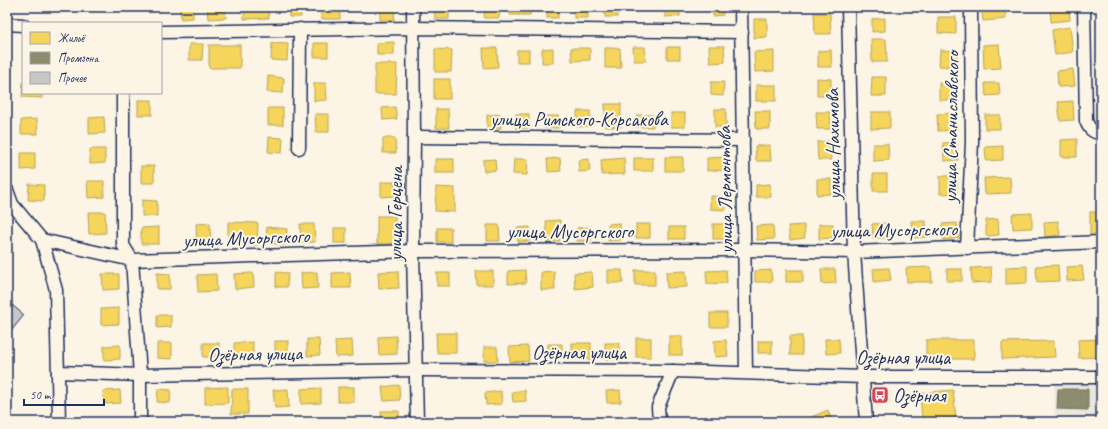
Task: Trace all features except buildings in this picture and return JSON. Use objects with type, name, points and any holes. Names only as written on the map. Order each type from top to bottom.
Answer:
[{"type":"street","name":"улица Герцена","points":[[413,7],[413,251],[417,422]]},
{"type":"street","name":"улица Лермонтова","points":[[741,7],[746,372]]},
{"type":"street","name":"улица Нахимова","points":[[848,7],[854,252],[866,422]]},
{"type":"street","name":"улица Станиславского","points":[[967,248],[972,142],[971,7]]},
{"type":"street","points":[[1084,7],[1086,121],[1089,128],[1097,133],[1101,133]]},
{"type":"street","points":[[7,24],[22,25]]},
{"type":"street","points":[[162,32],[413,28],[742,32]]},
{"type":"street","points":[[299,148],[300,29]]},
{"type":"street","points":[[123,94],[123,245],[132,260],[140,375],[140,422]]},
{"type":"street","name":"улица Римского-Корсакова","points":[[414,137],[743,140]]},
{"type":"street","points":[[7,190],[12,204],[42,240],[56,290],[59,422]]},
{"type":"street","name":"улица Мусоргского","points":[[42,240],[132,260],[413,251],[744,250],[854,252],[1101,242]]},
{"type":"street","name":"Озёрная улица","points":[[58,372],[140,375],[416,370],[673,371],[863,376],[1101,377]]},
{"type":"street","points":[[659,422],[658,407],[673,371]]},
{"type":"shaded area","points":[[1054,381],[1101,381],[1101,422],[1055,422]]},
{"type":"place","name":"Озёрная","points":[[880,395]]}]
